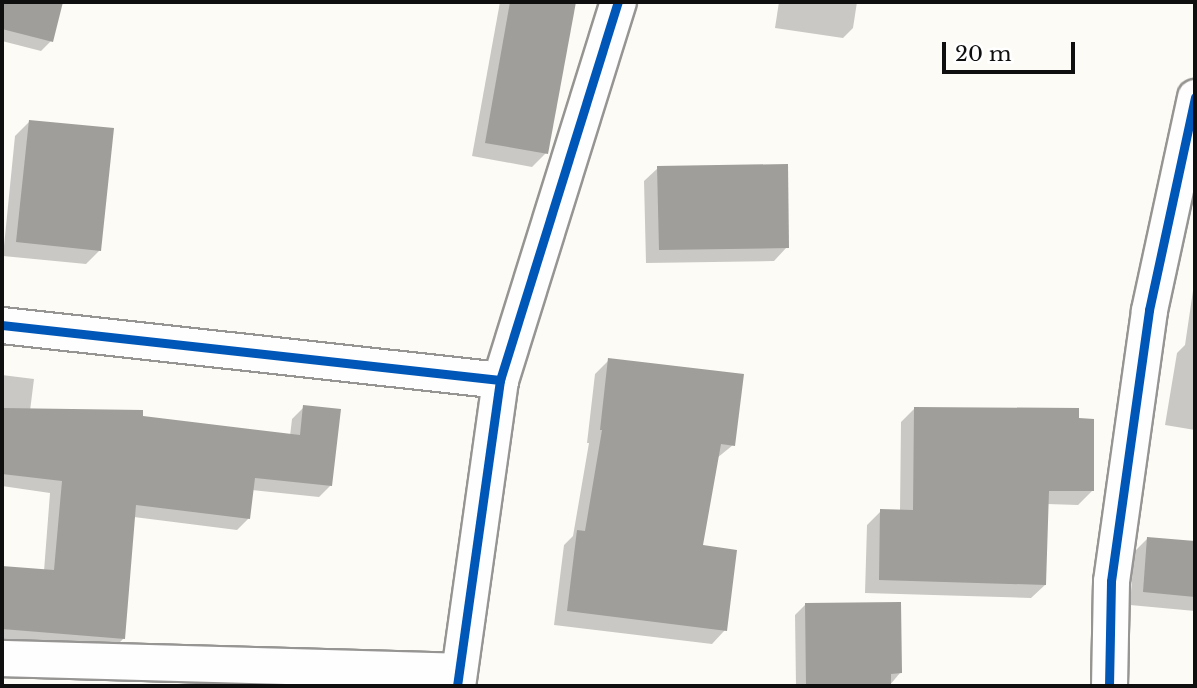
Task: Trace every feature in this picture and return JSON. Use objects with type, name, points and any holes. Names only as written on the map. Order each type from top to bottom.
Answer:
[{"type":"street","points":[[2,658],[458,679],[500,380],[618,2]]},
{"type":"street","points":[[1109,686],[1111,581],[1149,310],[1195,97]]},
{"type":"street","points":[[2,325],[500,380]]},
{"type":"building","points":[[2,2],[63,2],[53,42],[2,29]]},
{"type":"building","points":[[510,2],[576,2],[548,154],[485,143]]},
{"type":"building","points":[[29,120],[114,128],[101,251],[16,242]]},
{"type":"building","points":[[788,164],[789,248],[659,250],[657,166]]},
{"type":"building","points":[[608,358],[744,374],[735,446],[721,444],[703,545],[737,550],[727,631],[567,611],[577,530],[585,531],[602,430]]},
{"type":"building","points":[[303,405],[341,409],[332,486],[255,478],[250,519],[136,505],[125,639],[2,629],[2,566],[54,570],[62,481],[2,474],[2,408],[143,410],[143,416],[300,435]]},
{"type":"building","points":[[914,407],[1079,408],[1079,418],[1094,419],[1094,491],[1049,491],[1046,585],[879,580],[880,509],[913,510]]},
{"type":"building","points":[[1147,537],[1195,541],[1195,597],[1143,592]]},
{"type":"building","points":[[901,602],[902,673],[891,674],[891,686],[806,686],[805,603]]},
{"type":"cycle path","points":[[457,686],[500,380],[618,2]]},
{"type":"cycle path","points":[[1109,686],[1111,581],[1149,310],[1195,97]]},
{"type":"cycle path","points":[[2,325],[500,380]]}]
